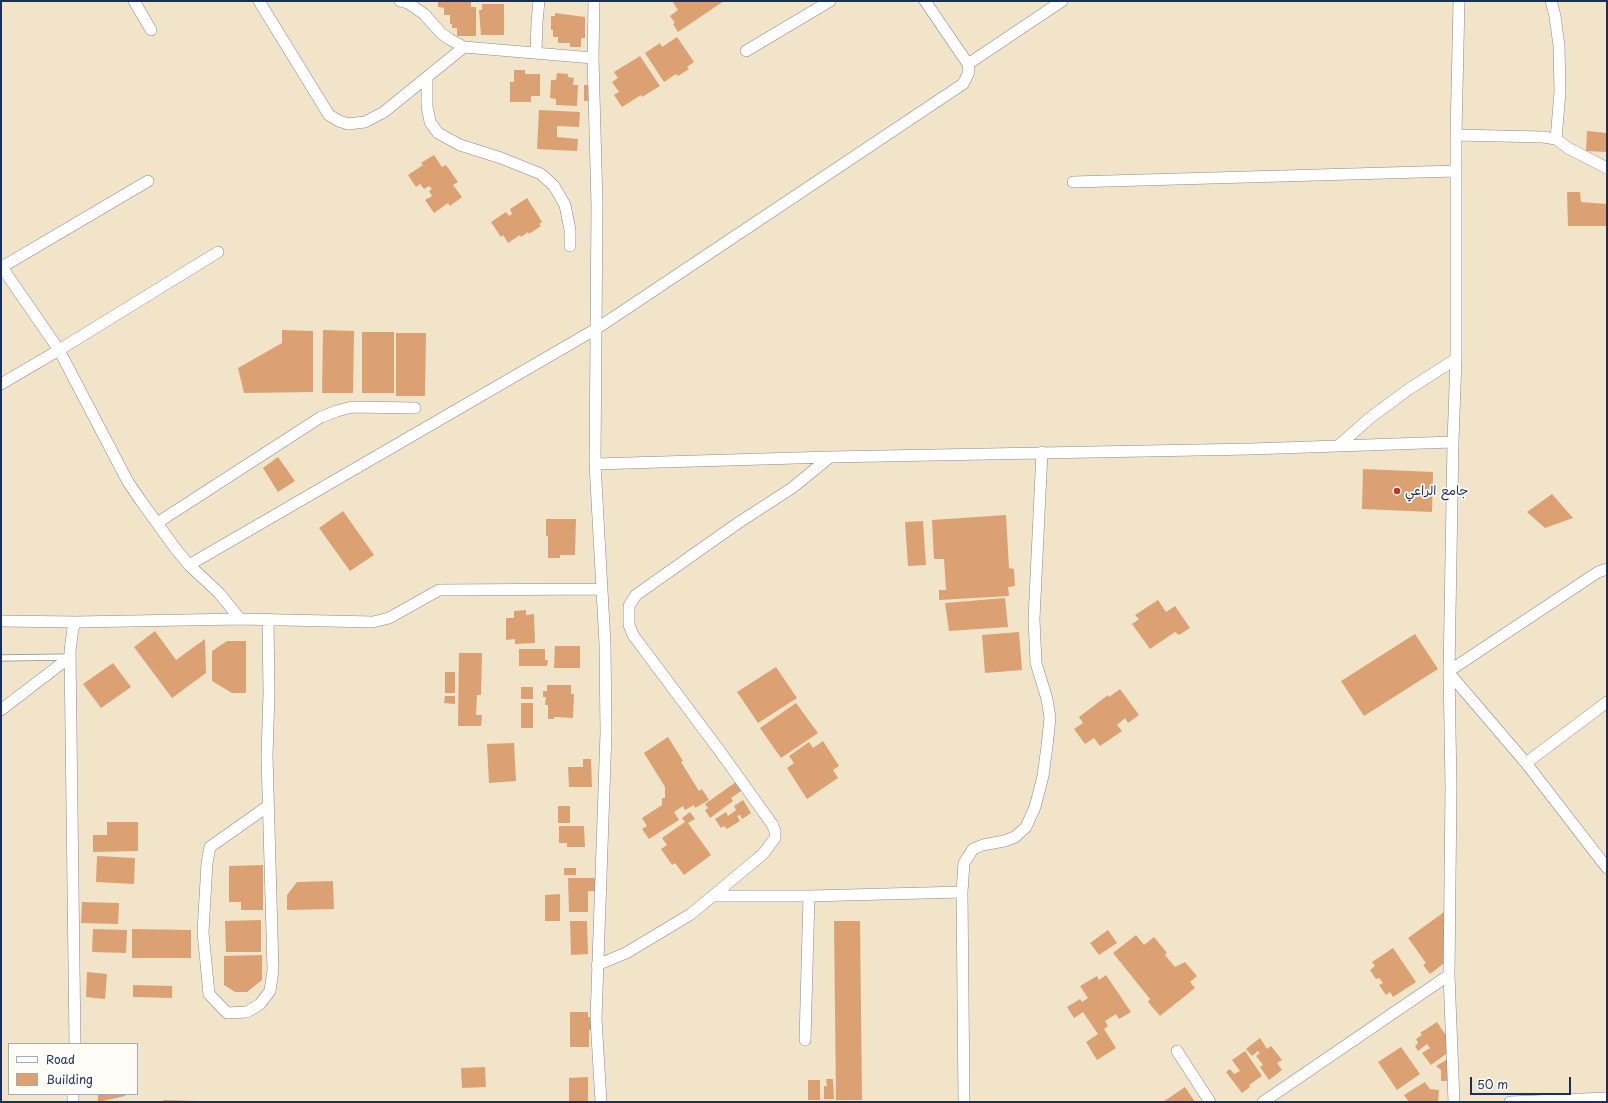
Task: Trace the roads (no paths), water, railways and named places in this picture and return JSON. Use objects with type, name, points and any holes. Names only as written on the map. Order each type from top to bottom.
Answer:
[{"type":"street","points":[[134,1],[151,30]]},
{"type":"street","points":[[259,1],[329,115],[338,121],[348,124],[365,122],[384,112],[464,47]]},
{"type":"street","points":[[536,53],[536,22],[539,1]]},
{"type":"street","points":[[594,1],[593,58],[597,205],[595,464],[605,644],[606,733],[596,1019],[601,1102]]},
{"type":"street","points":[[746,51],[830,1]]},
{"type":"street","points":[[189,565],[596,329],[963,84],[969,72],[968,64],[925,1]]},
{"type":"street","points":[[968,64],[1062,1]]},
{"type":"street","points":[[1454,1102],[1449,975],[1451,787],[1449,672],[1456,359],[1456,135],[1459,1]]},
{"type":"street","points":[[1551,1],[1555,16],[1559,46],[1560,92],[1556,139]]},
{"type":"street","points":[[406,2],[424,14],[440,33],[464,47],[593,58]]},
{"type":"street","points":[[427,77],[427,106],[430,122],[438,133],[460,145],[501,158],[541,174],[554,186],[565,205],[570,230],[570,246]]},
{"type":"street","points":[[1456,135],[1543,137],[1556,139],[1568,148],[1607,168]]},
{"type":"street","points":[[1072,182],[1456,171]]},
{"type":"street","points":[[148,181],[1,267],[59,350],[128,482],[189,565],[219,593],[240,619]]},
{"type":"street","points":[[1,384],[218,252]]},
{"type":"street","points":[[1338,446],[1371,417],[1409,389],[1456,359]]},
{"type":"street","points":[[157,523],[321,417],[337,410],[352,407],[415,408]]},
{"type":"street","points":[[595,464],[830,456],[1338,446],[1453,442]]},
{"type":"street","points":[[964,1102],[963,868],[967,856],[973,849],[983,845],[1004,841],[1021,833],[1026,828],[1035,807],[1043,776],[1050,718],[1047,699],[1036,663],[1034,619],[1042,452]]},
{"type":"street","points":[[597,965],[626,953],[691,914],[763,854],[775,838],[775,832],[772,824],[633,634],[628,625],[629,606],[636,594],[738,523],[792,488],[830,456]]},
{"type":"street","points":[[1449,672],[1598,572],[1607,569]]},
{"type":"street","points":[[1,621],[76,622],[268,619],[377,622],[390,618],[439,590],[602,588]]},
{"type":"street","points":[[268,619],[269,694],[267,756],[273,970],[270,991],[260,1004],[247,1012],[227,1013],[209,994],[203,932],[207,863],[210,847],[268,806]]},
{"type":"street","points":[[75,1043],[70,657],[71,638],[76,622]]},
{"type":"street","points":[[1,710],[70,657]]},
{"type":"street","points":[[1449,672],[1526,763],[1607,868]]},
{"type":"street","points":[[1526,763],[1607,702]]},
{"type":"street","points":[[713,896],[809,896],[962,892]]},
{"type":"street","points":[[805,1040],[809,896]]},
{"type":"street","points":[[1263,1102],[1449,975]]},
{"type":"street","points":[[1177,1051],[1210,1102]]},
{"type":"street","points":[[1510,1102],[1607,1098]]},
{"type":"lane","points":[[1,658],[70,657]]},
{"type":"place","name":"جامع الراعي","points":[[1397,491]]}]
